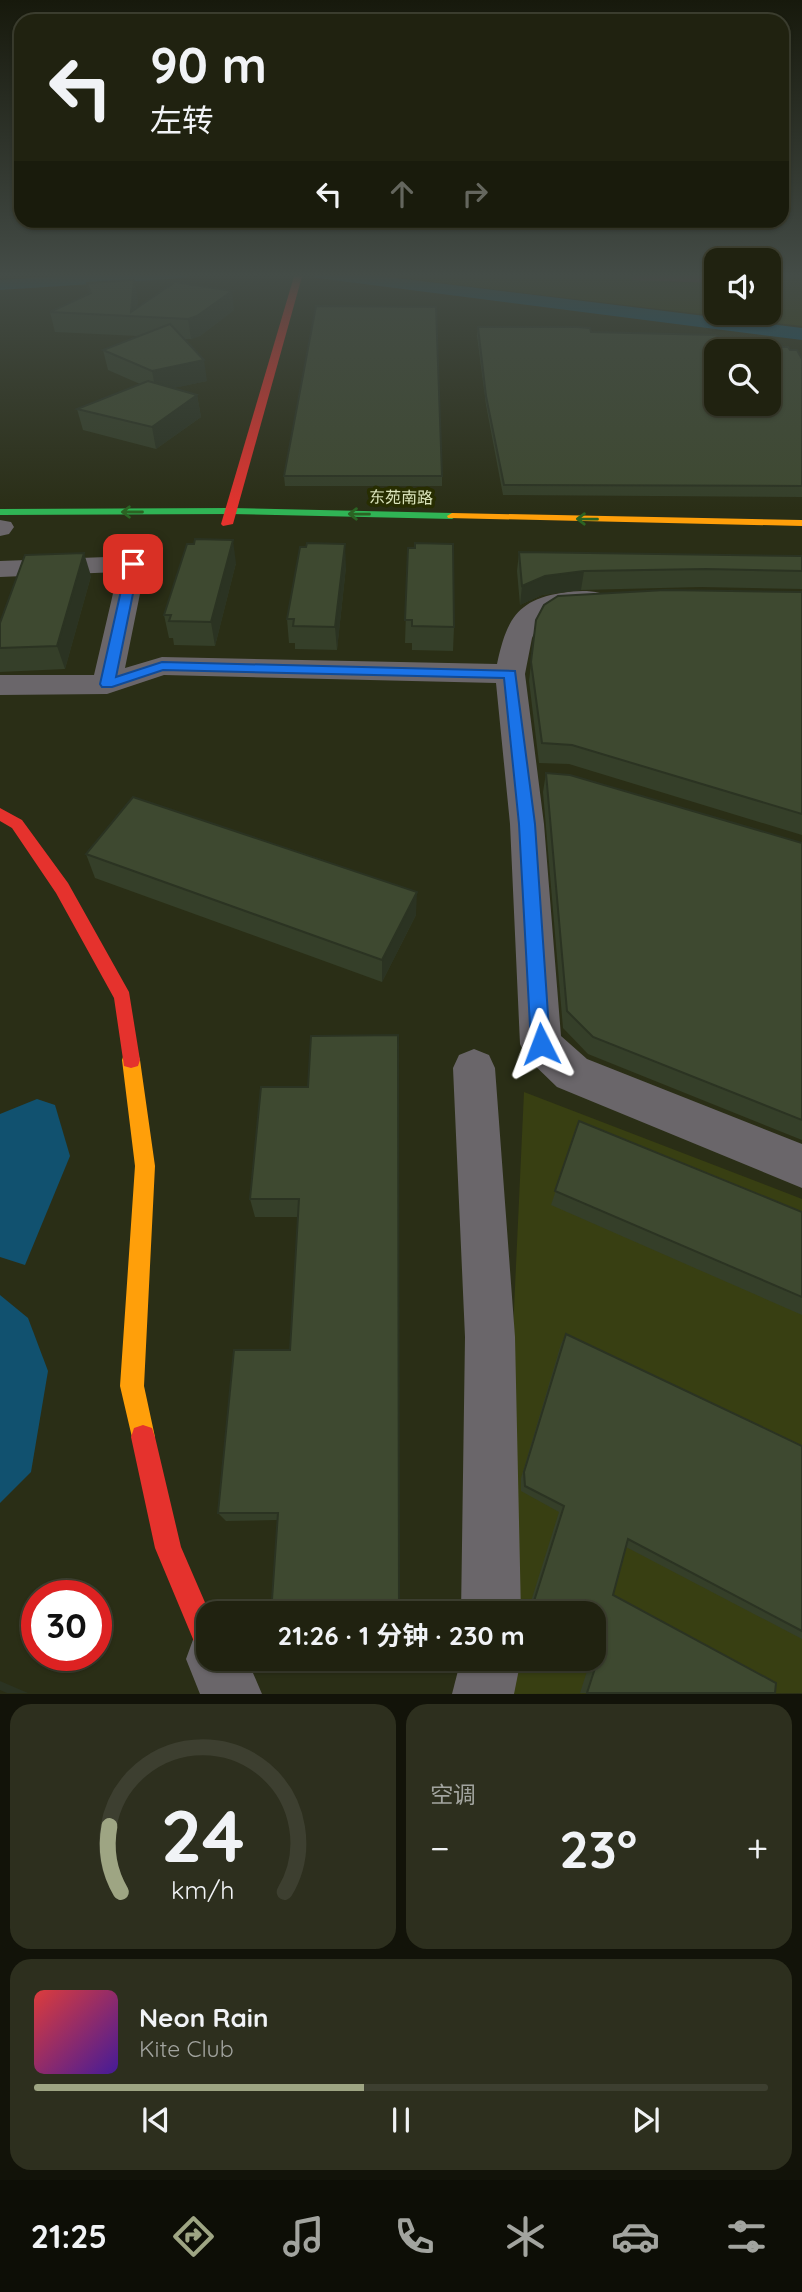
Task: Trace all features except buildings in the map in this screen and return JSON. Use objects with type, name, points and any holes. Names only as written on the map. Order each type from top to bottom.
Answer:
[{"type":"street","points":[[229,518],[276,352]]},
{"type":"street","name":"东苑南路","points":[[0,524],[229,518],[802,523]]},
{"type":"street","name":"东苑南路","points":[[229,518],[802,536]]},
{"type":"street","points":[[0,569],[133,564],[107,684]]},
{"type":"street","points":[[617,600],[577,599],[536,608],[519,627],[510,674],[540,777],[541,1044],[572,1073],[802,1166]]},
{"type":"street","points":[[0,685],[107,684],[162,666],[510,674]]},
{"type":"street","points":[[0,814],[16,824],[62,888],[122,997],[145,1166],[132,1386],[168,1548],[196,1613]]},
{"type":"street","points":[[474,1068],[490,1336],[491,1601]]},
{"type":"street","points":[[221,1671],[231,1693]]},
{"type":"street","points":[[483,1693],[488,1671]]},
{"type":"shaded area","points":[[524,1092],[802,1199],[802,1693],[496,1694],[497,1671],[606,1671],[606,1601],[501,1601]]},
{"type":"water","points":[[37,1099],[55,1105],[70,1156],[25,1265],[0,1257],[0,1114]]},
{"type":"water","points":[[0,1295],[28,1318],[48,1371],[31,1472],[0,1503]]},
{"type":"traffic: fast","points":[[0,512],[231,511],[452,516]]},
{"type":"traffic: slow","points":[[452,516],[802,523]]},
{"type":"traffic: slow","points":[[131,1060],[145,1166],[132,1386],[143,1437]]},
{"type":"traffic: jam","points":[[227,524],[276,352]]},
{"type":"traffic: jam","points":[[0,814],[17,824],[62,888],[123,997],[131,1060]]},
{"type":"traffic: jam","points":[[143,1437],[168,1548],[196,1613]]},
{"type":"route","points":[[133,564],[107,684],[162,666],[510,674],[527,824],[541,1044]]}]
